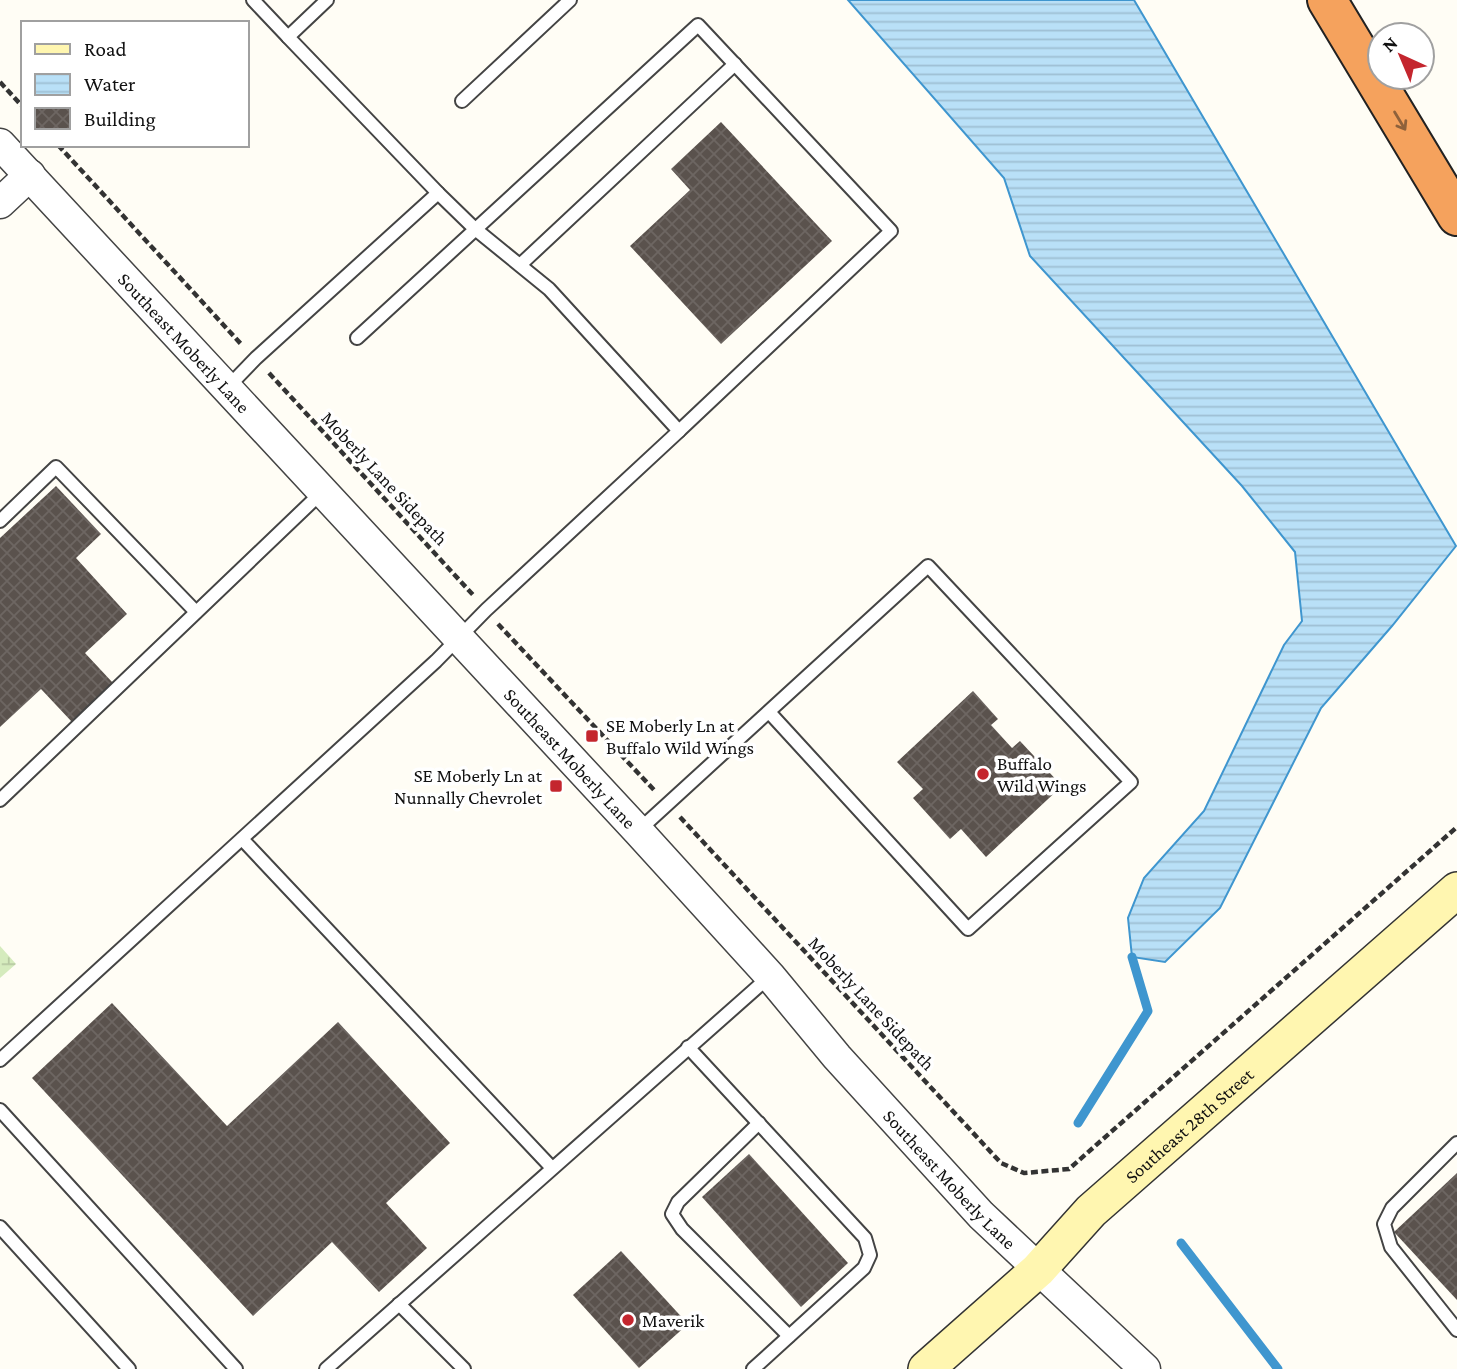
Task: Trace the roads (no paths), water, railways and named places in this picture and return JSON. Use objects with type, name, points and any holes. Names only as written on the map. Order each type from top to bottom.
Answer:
[{"type":"highway","points":[[1327,0],[1457,216]]},
{"type":"main road","name":"Southeast 28th Street","points":[[926,1369],[1038,1270],[1091,1211],[1457,890]]},
{"type":"street","name":"Southeast Moberly Lane","points":[[0,144],[638,831],[770,976],[836,1057],[981,1215],[1144,1369]]},
{"type":"street","points":[[0,203],[30,176]]},
{"type":"lane","points":[[253,0],[438,193],[474,228],[550,289],[679,431]]},
{"type":"lane","points":[[288,37],[327,0]]},
{"type":"lane","points":[[462,101],[570,0]]},
{"type":"lane","points":[[0,1060],[460,639],[486,610],[891,231],[698,25],[357,338]]},
{"type":"lane","points":[[520,265],[735,64]]},
{"type":"lane","points":[[228,387],[256,358],[438,193]]},
{"type":"lane","points":[[0,522],[56,467],[196,612]]},
{"type":"lane","points":[[0,800],[323,490]]},
{"type":"lane","points":[[638,831],[928,566],[1131,782],[968,929],[769,712]]},
{"type":"lane","points":[[242,839],[552,1168]]},
{"type":"lane","points":[[326,1369],[770,976]]},
{"type":"lane","points":[[688,1046],[865,1238],[870,1255],[864,1268],[753,1369]]},
{"type":"lane","points":[[0,1110],[236,1369]]},
{"type":"lane","points":[[758,1123],[678,1202],[672,1214],[682,1229],[789,1336]]},
{"type":"lane","points":[[1457,1143],[1392,1208],[1384,1224],[1391,1247],[1457,1330]]},
{"type":"lane","points":[[0,1227],[129,1369]]},
{"type":"lane","points":[[399,1304],[460,1368]]},
{"type":"water","points":[[848,0],[1134,0],[1456,546],[1321,708],[1220,908],[1165,962],[1132,957],[1128,918],[1144,878],[1204,811],[1284,645],[1302,621],[1295,552],[1242,486],[1030,256],[1004,178]]},
{"type":"waterway","points":[[1078,1123],[1148,1011],[1132,957]]},
{"type":"waterway","points":[[1181,1243],[1278,1369]]},
{"type":"place","name":"SE Moberly Ln at Buffalo Wild Wings","points":[[592,736]]},
{"type":"place","name":"Buffalo Wild Wings","points":[[983,774]]},
{"type":"place","name":"SE Moberly Ln at Nunnally Chevrolet","points":[[556,786]]},
{"type":"place","name":"Maverik","points":[[628,1320]]}]
